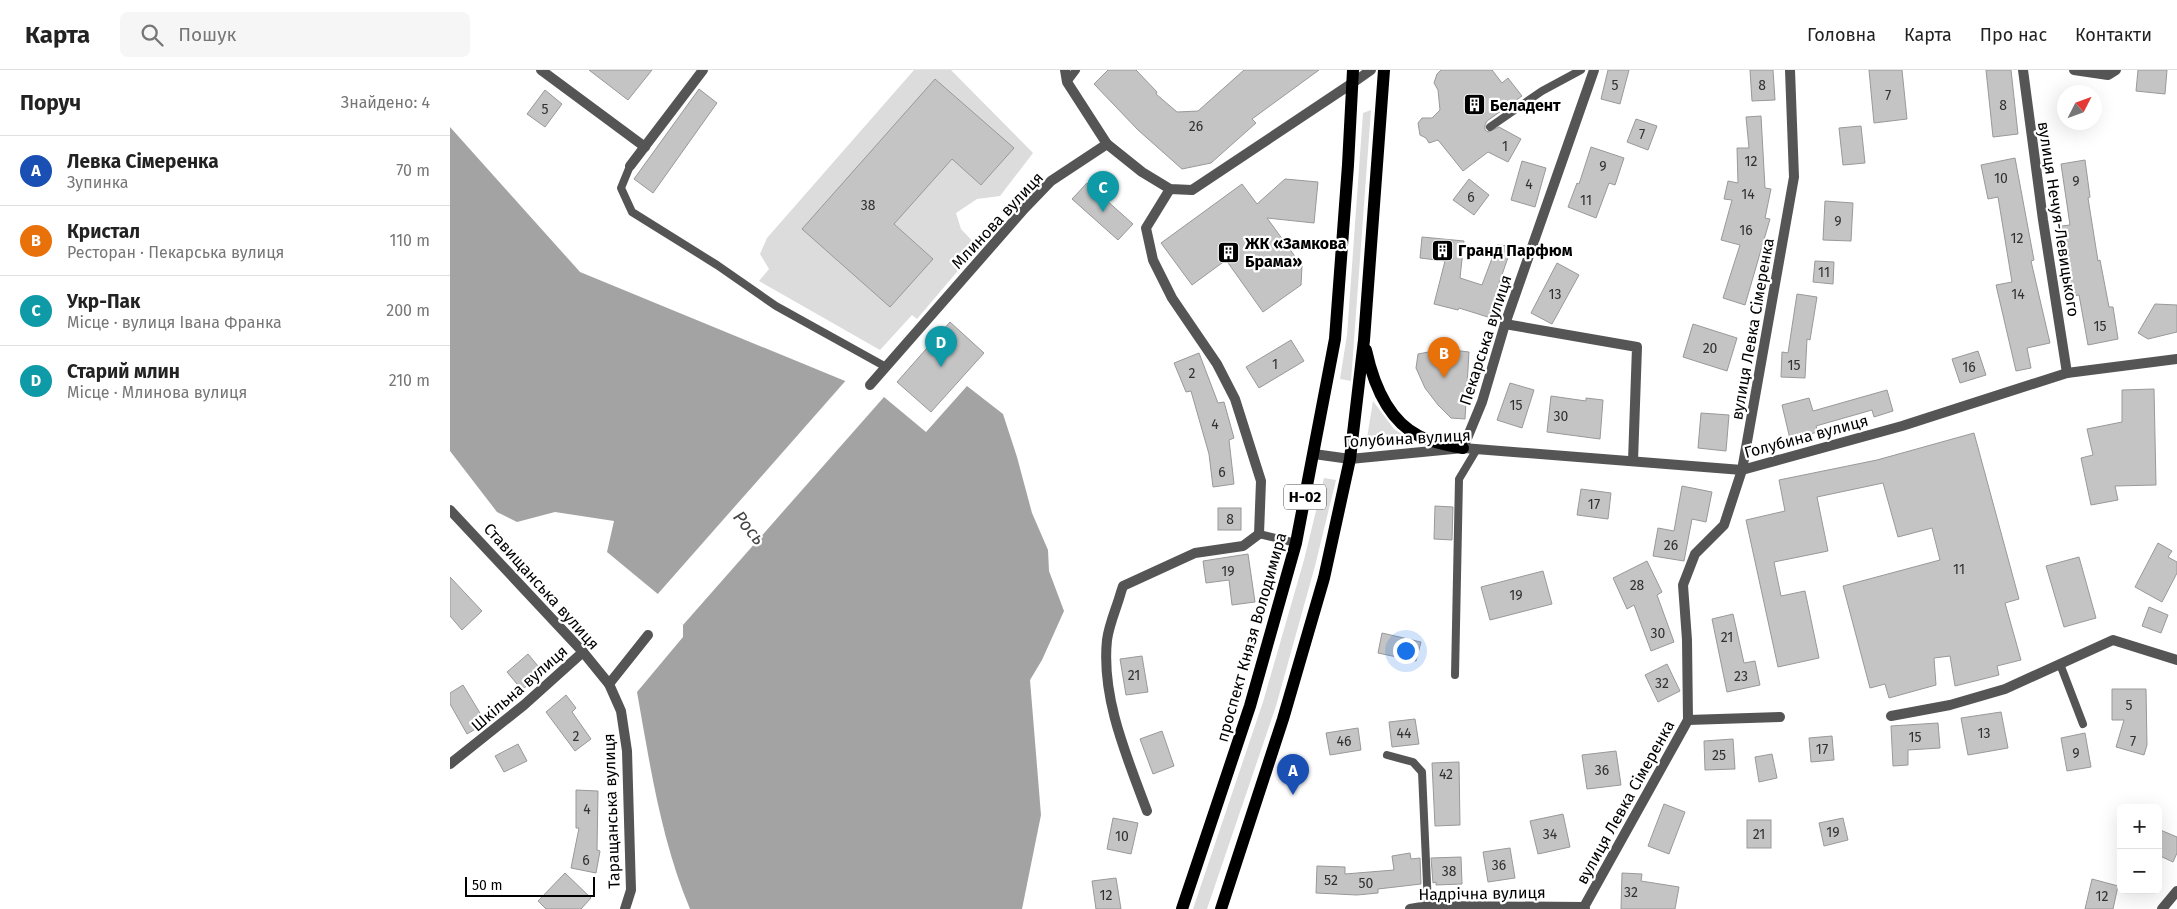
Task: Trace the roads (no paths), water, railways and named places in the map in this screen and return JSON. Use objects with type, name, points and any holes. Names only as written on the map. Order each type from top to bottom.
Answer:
[{"type":"main road","name":"Н-02","points":[[1221,909],[1282,719],[1324,578],[1350,459],[1364,340],[1384,70]]},
{"type":"main road","name":"проспект Князя Володимира","points":[[1182,909],[1250,706],[1296,544],[1335,339],[1353,76]]},
{"type":"main road","points":[[1364,340],[1370,370],[1382,398],[1397,419],[1417,435],[1439,443],[1463,448]]},
{"type":"street","points":[[541,70],[645,147]]},
{"type":"street","points":[[630,166],[703,70]]},
{"type":"street","points":[[1064,70],[1067,82],[1107,144],[1142,172],[1170,189],[1192,190],[1353,76],[1371,70]]},
{"type":"street","name":"Пекарська вулиця","points":[[1463,448],[1482,402],[1505,324],[1594,70]]},
{"type":"street","name":"вулиця Левка Сімеренка","points":[[1585,908],[1688,720],[1687,640],[1683,585],[1695,554],[1724,525],[1742,470],[1794,177],[1790,70]]},
{"type":"street","name":"вулиця Нечуя-Левицького","points":[[2023,70],[2039,192],[2067,373]]},
{"type":"street","points":[[2074,70],[2108,75],[2116,70]]},
{"type":"street","name":"Млинова вулиця","points":[[870,385],[1025,208],[1051,181],[1107,144]]},
{"type":"street","points":[[1147,811],[1124,747],[1108,687],[1107,639],[1121,592],[1124,586],[1195,553],[1243,546],[1259,534],[1261,481],[1235,399],[1217,364],[1172,298],[1153,260],[1146,228],[1170,189]]},
{"type":"street","points":[[1505,324],[1637,347],[1633,461]]},
{"type":"street","name":"Голубина вулиця","points":[[1314,454],[1350,459],[1463,448],[1742,470],[1902,426],[2067,373],[2177,359]]},
{"type":"street","name":"Ставищанська вулиця","points":[[450,510],[582,652],[609,684]]},
{"type":"street","points":[[609,684],[648,635]]},
{"type":"street","points":[[1891,716],[1950,705],[2005,689],[2113,640],[2175,657]]},
{"type":"street","name":"Шкільна вулиця","points":[[450,764],[524,705],[582,652]]},
{"type":"street","name":"Таращанська вулиця","points":[[609,684],[621,711],[627,751],[630,890],[625,909]]},
{"type":"street","points":[[1688,720],[1780,717]]},
{"type":"street","points":[[2162,909],[2177,891]]},
{"type":"street","name":"Надрічна вулиця","points":[[1410,909],[1428,906],[1585,908]]},
{"type":"lane","points":[[1067,82],[1076,70]]},
{"type":"lane","points":[[1490,127],[1542,91],[1581,70]]},
{"type":"lane","points":[[630,166],[621,188],[632,212],[717,265],[776,306],[886,367]]},
{"type":"lane","points":[[1455,675],[1459,478],[1477,449]]},
{"type":"lane","points":[[1259,534],[1296,544]]},
{"type":"lane","points":[[2060,664],[2083,724]]},
{"type":"lane","points":[[1387,755],[1413,762],[1422,772],[1428,906]]},
{"type":"water","name":"Рось","points":[[450,127],[580,272],[884,397],[926,432],[967,386],[1003,414],[1032,513],[1048,550],[1049,571],[1064,611],[1042,660],[1030,680],[1041,815],[1022,909],[690,909],[671,856],[664,829],[637,692],[683,637],[683,625],[659,595],[607,552],[614,521],[555,512],[517,522],[497,512],[450,451]]},
{"type":"place","name":"Беладент","points":[[1474,105]]},
{"type":"place","name":"Укр-Пак","points":[[1103,212]]},
{"type":"place","name":"Гранд Парфюм","points":[[1442,250]]},
{"type":"place","name":"ЖК «Замкова Брама»","points":[[1229,252]]},
{"type":"place","name":"Старий млин","points":[[941,367]]},
{"type":"place","name":"Кристал","points":[[1444,378]]},
{"type":"place","name":"Левка Сімеренка","points":[[1293,795]]}]
